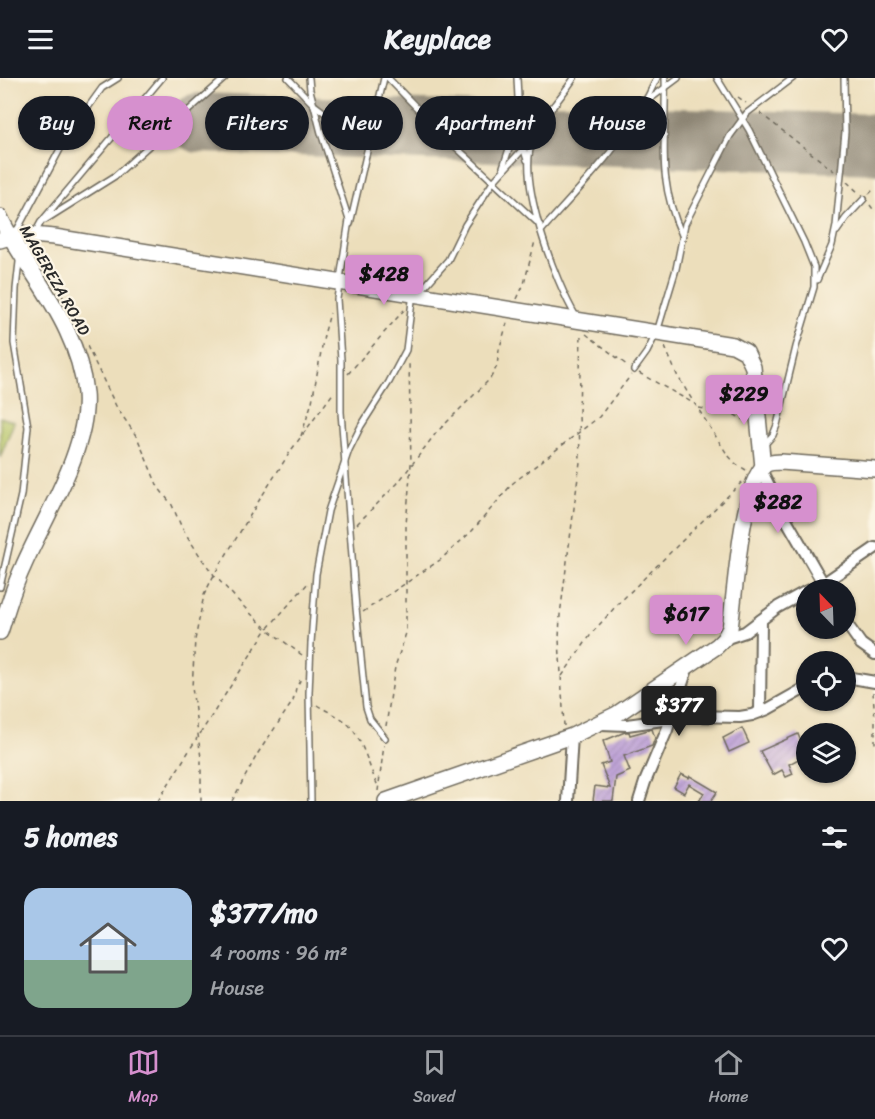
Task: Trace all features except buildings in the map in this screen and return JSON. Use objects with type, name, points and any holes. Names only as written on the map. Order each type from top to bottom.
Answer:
[{"type":"street","name":"MAGEREZA ROAD","points":[[0,218],[8,237],[23,255],[67,330],[85,394],[80,436],[22,569],[0,632]]},
{"type":"street","points":[[8,237],[35,233],[145,250],[340,282],[414,297],[733,345],[746,352],[753,367],[762,440],[760,471],[742,527],[730,628],[724,639],[617,714],[568,738],[382,798]]},
{"type":"street","points":[[760,471],[781,462],[875,469]]},
{"type":"street","points":[[760,471],[822,579]]},
{"type":"street","points":[[835,579],[875,548]]},
{"type":"street","points":[[724,639],[740,635],[796,596]]},
{"type":"street","points":[[760,620],[760,712]]},
{"type":"street","points":[[856,637],[861,644],[875,654]]},
{"type":"street","points":[[639,801],[689,664]]},
{"type":"street","points":[[856,678],[874,682]]},
{"type":"street","points":[[598,724],[627,724],[697,716],[740,717],[760,712],[796,693]]},
{"type":"street","points":[[568,738],[568,801]]},
{"type":"lane","points":[[8,237],[21,220],[66,138],[108,78]]},
{"type":"lane","points":[[102,87],[118,78]]},
{"type":"lane","points":[[0,587],[21,495],[27,447],[28,427],[14,343],[17,271],[35,233],[162,78]]},
{"type":"lane","points":[[35,233],[116,176],[225,78]]},
{"type":"lane","points":[[288,78],[321,110]]},
{"type":"lane","points":[[309,78],[313,104],[347,212],[349,228]]},
{"type":"lane","points":[[382,96],[386,78]]},
{"type":"lane","points":[[386,78],[541,228]]},
{"type":"lane","points":[[517,78],[517,96]]},
{"type":"lane","points":[[556,104],[574,78]]},
{"type":"lane","points":[[648,96],[657,78]]},
{"type":"lane","points":[[665,78],[663,167],[670,204],[682,235]]},
{"type":"lane","points":[[654,96],[678,78]]},
{"type":"lane","points":[[717,78],[742,118],[810,256],[814,267],[814,287]]},
{"type":"lane","points":[[634,370],[659,333],[676,269],[682,235],[703,186],[730,136],[742,118],[793,78]]},
{"type":"lane","points":[[835,235],[844,132],[844,78]]},
{"type":"lane","points":[[368,150],[349,228],[337,299],[345,463],[357,616],[368,712],[373,724],[385,738]]},
{"type":"lane","points":[[503,169],[508,150]]},
{"type":"lane","points":[[311,801],[310,664],[316,574],[328,511],[361,426],[399,365],[407,345],[414,297],[448,260],[465,225],[493,182],[521,150]]},
{"type":"lane","points":[[524,150],[528,162],[532,198],[541,228],[559,283],[579,321]]},
{"type":"lane","points":[[528,162],[530,150]]},
{"type":"lane","points":[[541,228],[611,150]]},
{"type":"lane","points":[[762,440],[773,435],[777,425],[796,347],[814,287],[835,235],[846,218],[864,199]]},
{"type":"path","points":[[725,89],[754,108],[841,176],[875,212]]},
{"type":"path","points":[[864,199],[875,188]]},
{"type":"path","points":[[351,530],[382,501],[436,433],[495,372],[505,327],[524,284],[533,245],[541,228]]},
{"type":"path","points":[[35,233],[68,305]]},
{"type":"path","points":[[201,801],[202,777],[192,687],[195,640],[204,595],[214,574],[300,437],[340,383],[414,297]]},
{"type":"path","points":[[300,437],[312,402],[327,321],[337,299]]},
{"type":"path","points":[[568,738],[559,639],[560,615],[580,462],[581,330],[634,370],[694,404]]},
{"type":"path","points":[[659,333],[671,362],[694,404],[727,454],[736,464],[760,471]]},
{"type":"path","points":[[85,341],[117,408],[137,436],[158,487],[172,505],[182,528],[214,574],[267,629],[310,664],[298,683],[293,701],[258,753],[232,801]]},
{"type":"path","points":[[378,787],[395,667],[406,633],[407,501],[411,464],[411,391],[407,345]]},
{"type":"path","points":[[357,616],[440,560],[472,531],[513,483],[599,417],[634,370]]},
{"type":"path","points":[[698,408],[733,414],[742,418],[762,440]]},
{"type":"path","points":[[562,677],[592,633],[616,606],[742,481]]},
{"type":"path","points":[[158,801],[267,629],[316,574]]},
{"type":"path","points":[[874,682],[875,747]]},
{"type":"path","points":[[309,699],[349,726],[360,744],[382,798]]},
{"type":"green space","points":[[0,417],[14,422],[0,458]]},
{"type":"runway","points":[[199,123],[875,144]]}]
